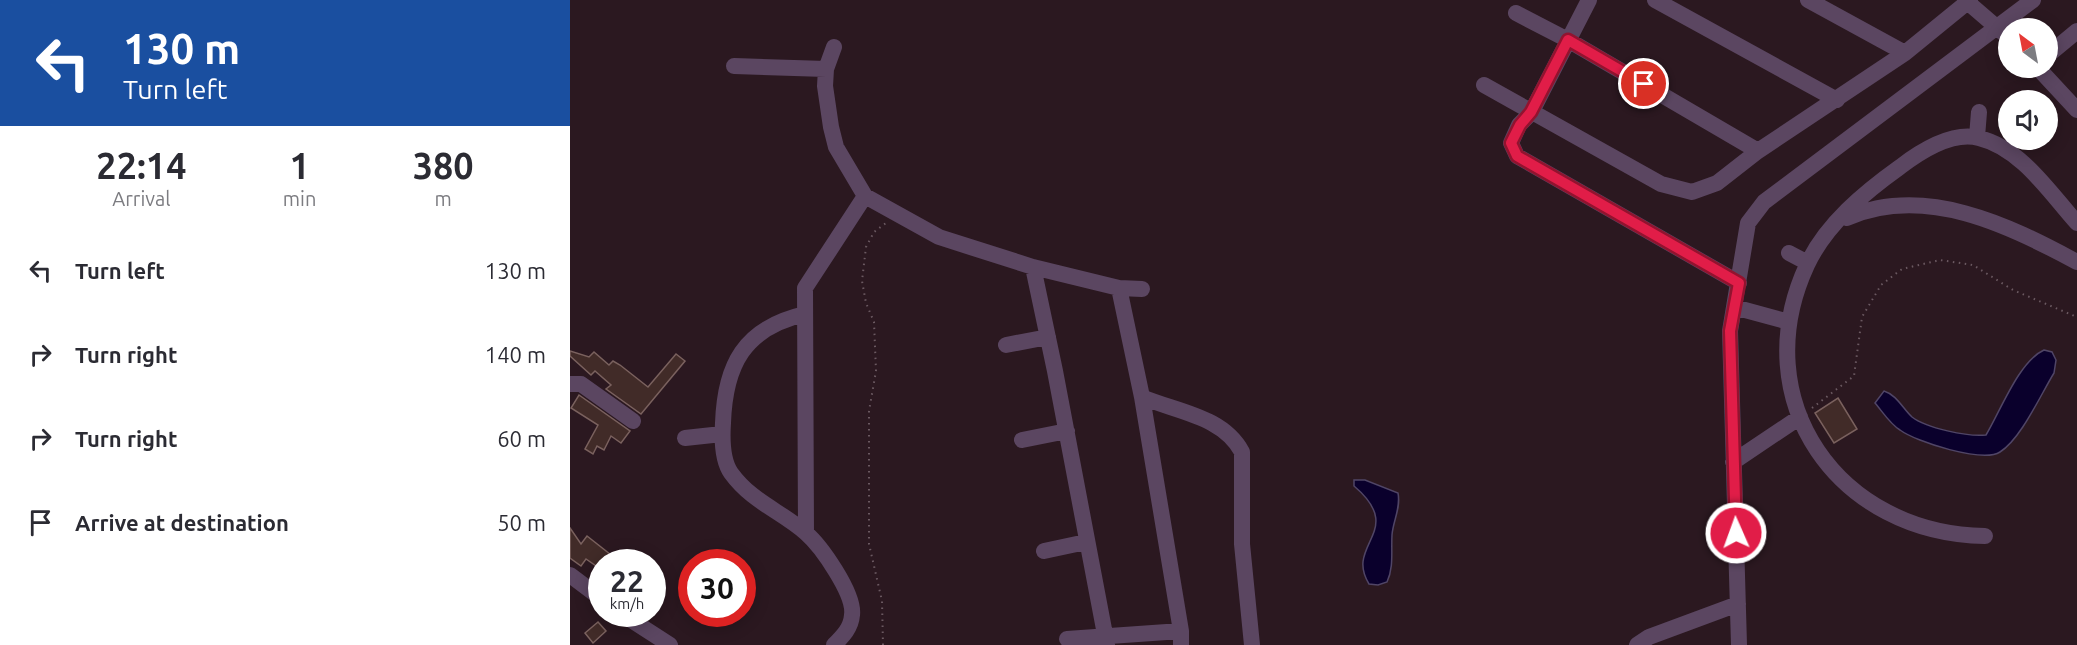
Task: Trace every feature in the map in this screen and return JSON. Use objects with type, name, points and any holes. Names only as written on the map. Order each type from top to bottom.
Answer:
[{"type":"street","points":[[1590,0],[1531,112],[1520,125],[1511,143],[1517,156],[1739,283]]},
{"type":"street","points":[[1655,0],[1683,6],[1837,100]]},
{"type":"street","points":[[1808,0],[1905,53]]},
{"type":"street","points":[[2017,18],[2033,0]]},
{"type":"street","points":[[1484,86],[1661,184],[1692,192],[1717,183],[1758,151],[1905,53],[1968,1],[1998,27]]},
{"type":"street","points":[[1516,13],[1568,40],[1758,151]]},
{"type":"street","points":[[2058,47],[2077,31]]},
{"type":"street","points":[[1738,645],[1730,331],[1748,223],[1764,202],[1881,113],[1998,36]]},
{"type":"street","points":[[834,47],[826,69],[828,107],[836,147],[865,196],[939,237],[1033,267],[1119,288],[1142,289]]},
{"type":"street","points":[[734,66],[826,69]]},
{"type":"street","points":[[2047,78],[2077,110]]},
{"type":"street","points":[[1977,137],[1979,112]]},
{"type":"street","points":[[1984,537],[1958,536],[1924,529],[1884,513],[1862,499],[1825,462],[1800,417],[1789,370],[1789,322],[1796,292],[1808,263],[1835,223],[1884,178],[1930,147],[1954,139],[1977,137],[1999,145],[2016,157],[2077,223]]},
{"type":"street","points":[[806,533],[805,288],[865,196]]},
{"type":"street","points":[[1835,223],[1861,212],[1883,207],[1954,212],[1984,217],[2008,226],[2077,262]]},
{"type":"street","points":[[1789,253],[1808,263]]},
{"type":"street","points":[[1033,267],[1107,641]]},
{"type":"street","points":[[1067,639],[1107,641],[1181,638],[1142,397],[1119,288]]},
{"type":"street","points":[[1734,307],[1789,322]]},
{"type":"street","points":[[805,314],[776,324],[754,337],[738,356],[724,394],[722,434],[730,471],[767,508],[806,533],[836,572],[849,596],[853,612],[850,626],[834,645]]},
{"type":"street","points":[[1006,345],[1048,337]]},
{"type":"street","points":[[570,384],[581,384],[633,421]]},
{"type":"street","points":[[1142,397],[1220,425],[1235,439],[1242,452],[1242,544],[1252,645]]},
{"type":"street","points":[[1733,462],[1800,417]]},
{"type":"street","points":[[1023,440],[1066,431]]},
{"type":"street","points":[[684,438],[722,434]]},
{"type":"street","points":[[1044,551],[1086,542]]},
{"type":"street","points":[[572,583],[588,592]]},
{"type":"street","points":[[1637,645],[1649,637],[1738,604]]},
{"type":"street","points":[[642,627],[670,645]]},
{"type":"path","points":[[883,645],[882,602],[869,544],[869,411],[876,371],[874,322],[866,303],[861,281],[866,247],[874,232],[898,215]]},
{"type":"path","points":[[1800,417],[1854,376],[1862,317],[1881,285],[1902,269],[1940,260],[1973,265],[2013,290],[2077,317]]},
{"type":"shaded area","points":[[2044,350],[2052,352],[2056,360],[2054,373],[2030,416],[2015,437],[2000,452],[1991,455],[1950,450],[1908,435],[1893,424],[1875,403],[1884,391],[1896,399],[1912,417],[1927,425],[1958,433],[1986,435],[2018,376],[2035,356]]},
{"type":"shaded area","points":[[1354,480],[1365,480],[1398,493],[1392,535],[1391,571],[1387,582],[1378,585],[1369,584],[1363,570],[1367,547],[1375,526],[1375,515],[1369,501],[1354,486]]},
{"type":"building","points":[[570,351],[589,357],[594,352],[609,365],[613,361],[620,365],[648,387],[676,354],[685,361],[641,414],[606,389],[611,385],[595,371],[591,375],[570,356]]},
{"type":"building","points":[[579,395],[630,431],[621,443],[611,436],[604,450],[597,446],[593,454],[585,449],[598,425],[571,408]]},
{"type":"building","points":[[1838,398],[1857,429],[1834,443],[1815,413]]},
{"type":"building","points":[[570,528],[581,544],[587,536],[604,549],[588,549],[588,560],[586,559],[581,566],[570,558]]},
{"type":"building","points":[[592,627],[602,627],[606,631],[593,643],[585,633]]},
{"type":"route","points":[[1644,84],[1568,40],[1531,112],[1520,125],[1511,143],[1517,156],[1585,197],[1739,283],[1730,331],[1736,533]]}]
